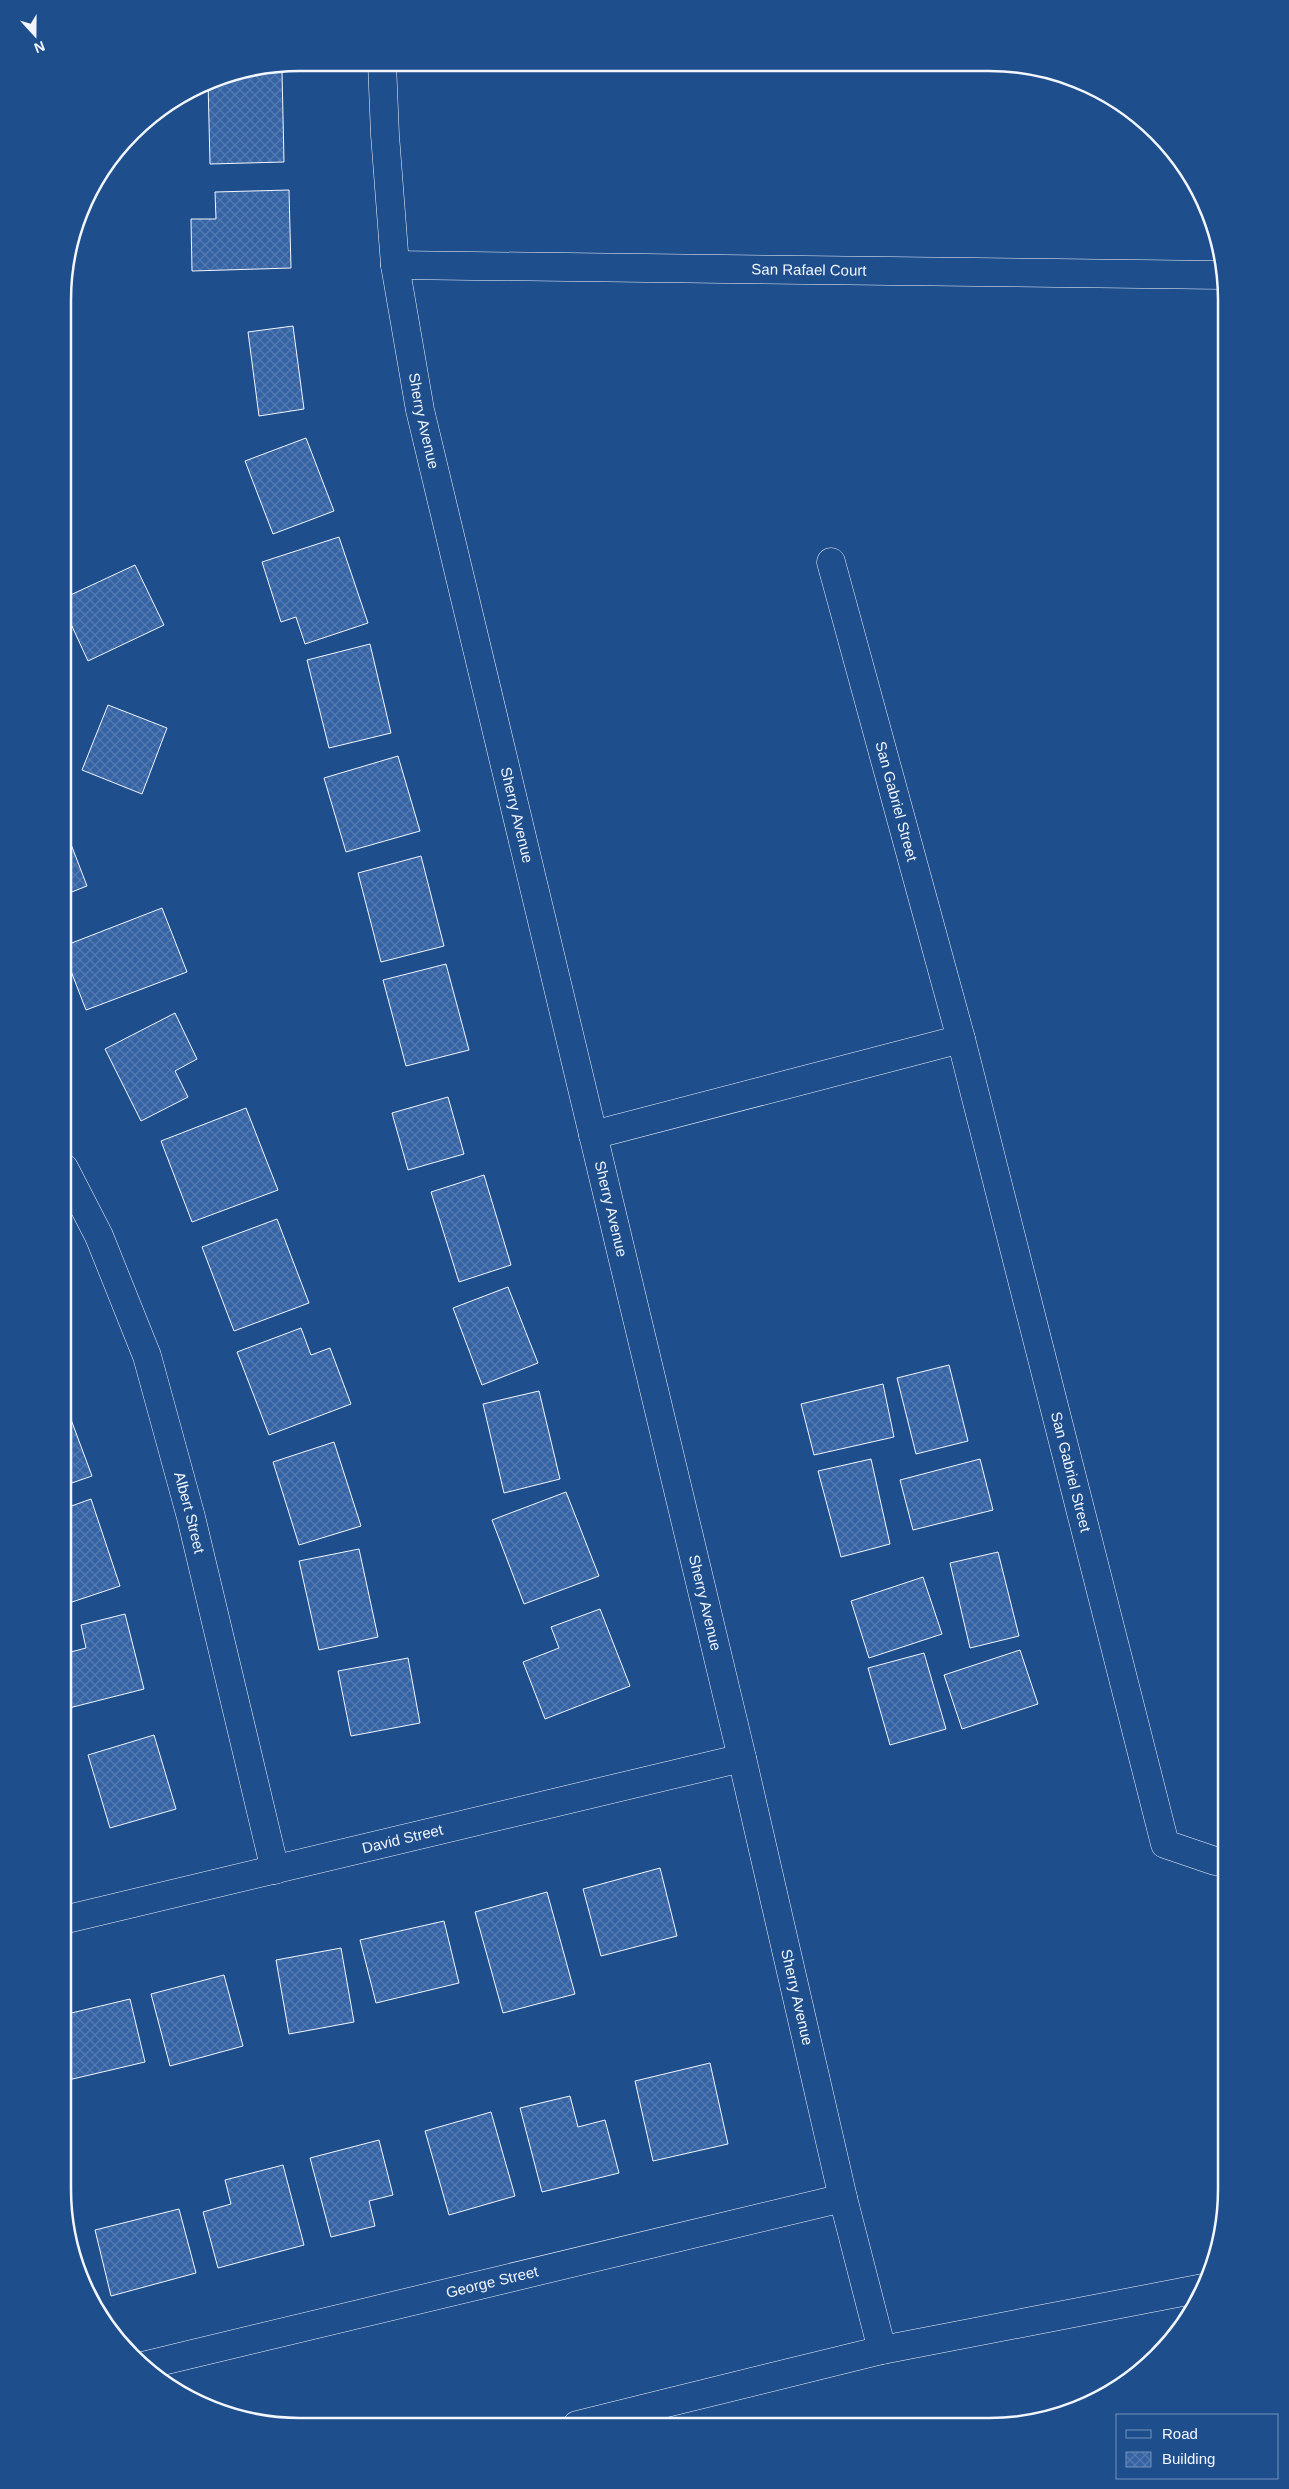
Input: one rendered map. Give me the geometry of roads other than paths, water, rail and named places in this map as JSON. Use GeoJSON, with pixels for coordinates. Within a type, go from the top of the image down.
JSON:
{"type":"FeatureCollection","features":[{"type":"Feature","properties":{"kind":"street","name":"Sherry Avenue"},"geometry":{"type":"LineString","coordinates":[[382,71],[385,135],[395,265],[420,410],[742,1758],[843,2198],[882,2350]]}},
{"type":"Feature","properties":{"kind":"street","name":"San Rafael Court"},"geometry":{"type":"LineString","coordinates":[[395,265],[1216,275]]}},
{"type":"Feature","properties":{"kind":"street","name":"San Gabriel Street"},"geometry":{"type":"LineString","coordinates":[[831,562],[961,1039],[1166,1844],[1218,1861]]}},
{"type":"Feature","properties":{"kind":"street"},"geometry":{"type":"LineString","coordinates":[[593,1135],[961,1039]]}},
{"type":"Feature","properties":{"kind":"street","name":"Albert Street"},"geometry":{"type":"LineString","coordinates":[[71,1182],[98,1236],[146,1356],[191,1517],[276,1870]]}},
{"type":"Feature","properties":{"kind":"street","name":"David Street"},"geometry":{"type":"LineString","coordinates":[[71,1918],[742,1758]]}},
{"type":"Feature","properties":{"kind":"street","name":"George Street"},"geometry":{"type":"LineString","coordinates":[[152,2364],[843,2198]]}},
{"type":"Feature","properties":{"kind":"street"},"geometry":{"type":"LineString","coordinates":[[605,2418],[882,2350],[1194,2290]]}}]}
